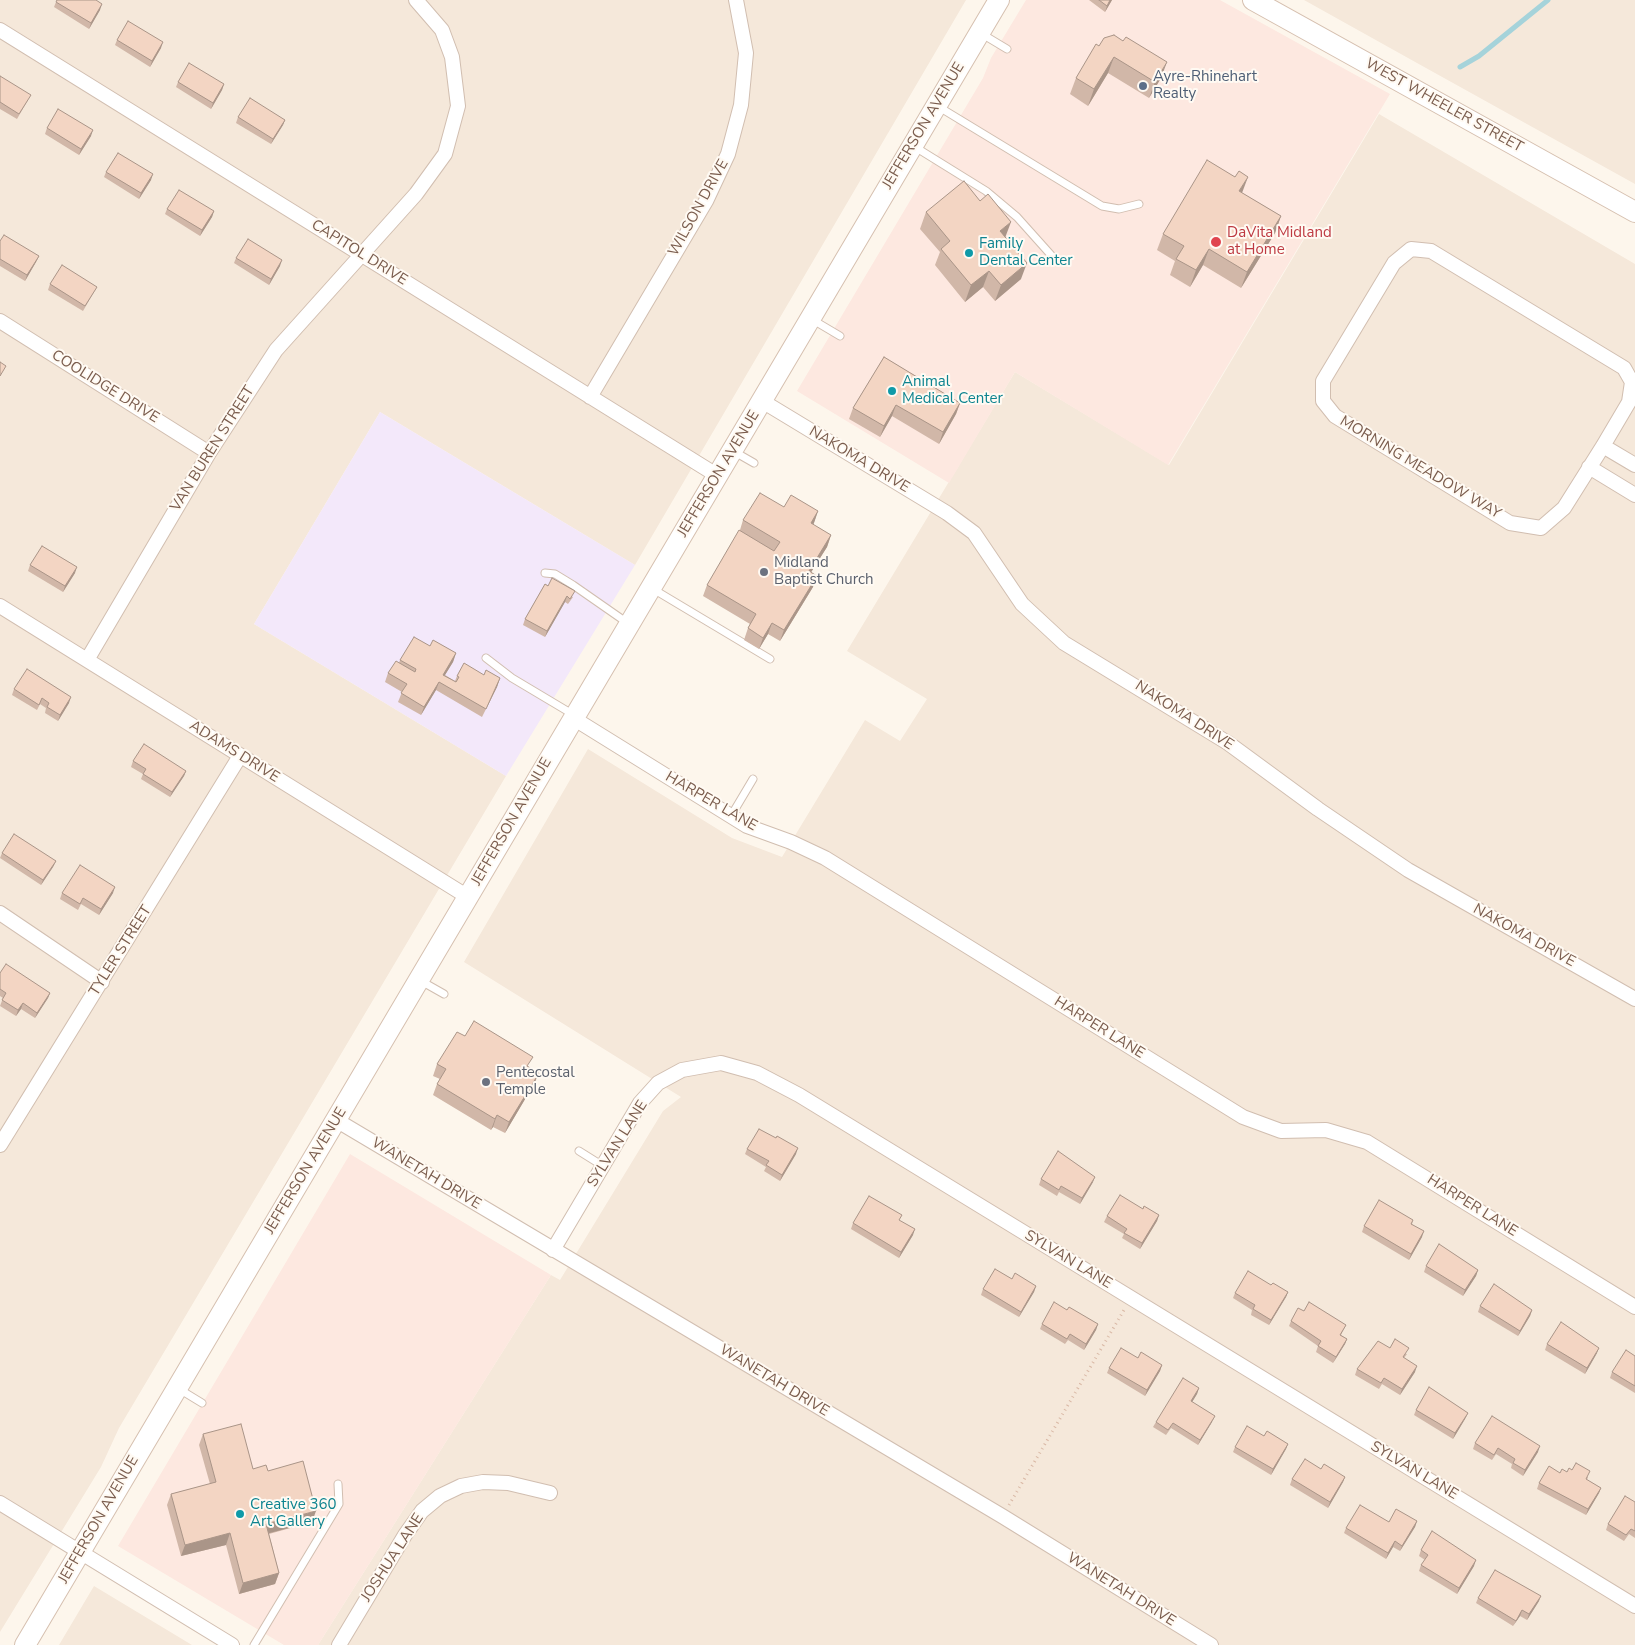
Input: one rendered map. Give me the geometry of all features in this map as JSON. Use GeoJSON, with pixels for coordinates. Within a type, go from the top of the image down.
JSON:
{"type":"FeatureCollection","features":[{"type":"Feature","properties":{"kind":"street","name":"VAN BUREN STREET"},"geometry":{"type":"LineString","coordinates":[[87,660],[209,453],[276,350],[416,194],[445,154],[458,106],[452,57],[442,30],[416,0]]}},
{"type":"Feature","properties":{"kind":"street","name":"WILSON DRIVE"},"geometry":{"type":"LineString","coordinates":[[590,397],[706,201],[728,154],[742,105],[746,53],[736,0]]}},
{"type":"Feature","properties":{"kind":"street","name":"JEFFERSON AVENUE"},"geometry":{"type":"LineString","coordinates":[[25,1645],[999,0]]}},
{"type":"Feature","properties":{"kind":"street","name":"WEST WHEELER STREET"},"geometry":{"type":"LineString","coordinates":[[1253,0],[1635,212]]}},
{"type":"Feature","properties":{"kind":"street","name":"CAPITOL DRIVE"},"geometry":{"type":"LineString","coordinates":[[0,30],[718,476]]}},
{"type":"Feature","properties":{"kind":"street","name":"MORNING MEADOW WAY"},"geometry":{"type":"LineString","coordinates":[[1411,249],[1431,251],[1624,368],[1632,382],[1629,402],[1603,446],[1564,508],[1541,528],[1510,523],[1335,416],[1323,401],[1322,381],[1394,263],[1411,249]]}},
{"type":"Feature","properties":{"kind":"street","name":"COOLIDGE DRIVE"},"geometry":{"type":"LineString","coordinates":[[0,321],[209,453]]}},
{"type":"Feature","properties":{"kind":"street","name":"NAKOMA DRIVE"},"geometry":{"type":"LineString","coordinates":[[762,401],[947,514],[974,533],[1022,604],[1064,643],[1228,743],[1318,810],[1408,870],[1635,999]]}},
{"type":"Feature","properties":{"kind":"street"},"geometry":{"type":"LineString","coordinates":[[1603,446],[1635,465]]}},
{"type":"Feature","properties":{"kind":"street"},"geometry":{"type":"LineString","coordinates":[[1590,467],[1635,495]]}},
{"type":"Feature","properties":{"kind":"street","name":"ADAMS DRIVE"},"geometry":{"type":"LineString","coordinates":[[0,606],[468,897]]}},
{"type":"Feature","properties":{"kind":"street","name":"HARPER LANE"},"geometry":{"type":"LineString","coordinates":[[574,717],[747,826],[792,842],[825,858],[1243,1117],[1281,1131],[1326,1130],[1367,1142],[1635,1307]]}},
{"type":"Feature","properties":{"kind":"street","name":"TYLER STREET"},"geometry":{"type":"LineString","coordinates":[[0,1145],[240,756]]}},
{"type":"Feature","properties":{"kind":"street"},"geometry":{"type":"LineString","coordinates":[[0,913],[102,982]]}},
{"type":"Feature","properties":{"kind":"street","name":"SYLVAN LANE"},"geometry":{"type":"LineString","coordinates":[[553,1250],[640,1104],[658,1083],[682,1070],[721,1063],[757,1073],[799,1095],[1635,1606]]}},
{"type":"Feature","properties":{"kind":"street","name":"WANETAH DRIVE"},"geometry":{"type":"LineString","coordinates":[[336,1120],[1002,1516],[1211,1645]]}},
{"type":"Feature","properties":{"kind":"street","name":"JOSHUA LANE"},"geometry":{"type":"LineString","coordinates":[[339,1645],[405,1535],[422,1511],[440,1496],[461,1486],[482,1482],[508,1483],[550,1494]]}},
{"type":"Feature","properties":{"kind":"street"},"geometry":{"type":"LineString","coordinates":[[0,1503],[232,1645]]}},
{"type":"Feature","properties":{"kind":"lane"},"geometry":{"type":"LineString","coordinates":[[979,33],[1007,49]]}},
{"type":"Feature","properties":{"kind":"lane"},"geometry":{"type":"LineString","coordinates":[[936,105],[1102,206],[1119,209],[1139,204]]}},
{"type":"Feature","properties":{"kind":"lane"},"geometry":{"type":"LineString","coordinates":[[912,146],[986,191],[1017,217],[1051,255]]}},
{"type":"Feature","properties":{"kind":"lane"},"geometry":{"type":"LineString","coordinates":[[810,318],[840,336]]}},
{"type":"Feature","properties":{"kind":"lane"},"geometry":{"type":"LineString","coordinates":[[733,451],[754,464]]}},
{"type":"Feature","properties":{"kind":"lane"},"geometry":{"type":"LineString","coordinates":[[545,573],[555,574],[567,581],[629,625]]}},
{"type":"Feature","properties":{"kind":"lane"},"geometry":{"type":"LineString","coordinates":[[651,588],[766,659]]}},
{"type":"Feature","properties":{"kind":"lane"},"geometry":{"type":"LineString","coordinates":[[486,658],[512,678],[574,717]]}},
{"type":"Feature","properties":{"kind":"lane"},"geometry":{"type":"LineString","coordinates":[[731,816],[753,779]]}},
{"type":"Feature","properties":{"kind":"lane"},"geometry":{"type":"LineString","coordinates":[[419,979],[444,994]]}},
{"type":"Feature","properties":{"kind":"lane"},"geometry":{"type":"LineString","coordinates":[[579,1151],[603,1166]]}},
{"type":"Feature","properties":{"kind":"lane"},"geometry":{"type":"LineString","coordinates":[[176,1388],[202,1403]]}},
{"type":"Feature","properties":{"kind":"lane"},"geometry":{"type":"LineString","coordinates":[[254,1645],[339,1504],[338,1484]]}},
{"type":"Feature","properties":{"kind":"path"},"geometry":{"type":"LineString","coordinates":[[1002,1516],[1131,1298]]}},
{"type":"Feature","properties":{"kind":"shaded area"},"geometry":{"type":"Polygon","coordinates":[[[0,0],[966,0],[635,565],[380,412],[254,624],[506,776],[119,1428],[101,1467],[0,1632],[0,0]]]}},
{"type":"Feature","properties":{"kind":"shaded area"},"geometry":{"type":"Polygon","coordinates":[[[1026,0],[1220,0],[1390,94],[1168,465],[1015,372],[949,483],[797,391],[983,78],[991,58],[1026,0]]]}},
{"type":"Feature","properties":{"kind":"shaded area"},"geometry":{"type":"Polygon","coordinates":[[[1304,0],[1635,0],[1635,184],[1417,63],[1304,0]]]}},
{"type":"Feature","properties":{"kind":"shaded area"},"geometry":{"type":"Polygon","coordinates":[[[1379,114],[1635,264],[1635,1645],[318,1645],[551,1275],[560,1280],[663,1111],[681,1097],[464,962],[588,749],[732,838],[782,857],[865,720],[900,741],[927,699],[847,651],[1015,372],[1169,465],[1379,114]]]}},
{"type":"Feature","properties":{"kind":"shaded area"},"geometry":{"type":"Polygon","coordinates":[[[380,412],[635,565],[506,776],[254,624],[380,412]]]}},
{"type":"Feature","properties":{"kind":"shaded area"},"geometry":{"type":"Polygon","coordinates":[[[350,1154],[551,1275],[318,1645],[284,1645],[118,1546],[350,1154]]]}},
{"type":"Feature","properties":{"kind":"shaded area"},"geometry":{"type":"Polygon","coordinates":[[[94,1586],[192,1645],[59,1645],[94,1586]]]}},
{"type":"Feature","properties":{"kind":"building"},"geometry":{"type":"Polygon","coordinates":[[[57,0],[96,0],[102,4],[91,23],[56,2],[57,0]]]}},
{"type":"Feature","properties":{"kind":"building"},"geometry":{"type":"Polygon","coordinates":[[[1099,0],[1110,0],[1107,6],[1099,0]]]}},
{"type":"Feature","properties":{"kind":"building"},"geometry":{"type":"Polygon","coordinates":[[[128,21],[163,42],[152,61],[117,40],[128,21]]]}},
{"type":"Feature","properties":{"kind":"building"},"geometry":{"type":"Polygon","coordinates":[[[1114,35],[1123,41],[1126,37],[1167,62],[1155,82],[1114,57],[1094,89],[1076,78],[1096,44],[1099,46],[1104,38],[1114,35]]]}},
{"type":"Feature","properties":{"kind":"building"},"geometry":{"type":"Polygon","coordinates":[[[189,63],[224,84],[213,103],[178,82],[189,63]]]}},
{"type":"Feature","properties":{"kind":"building"},"geometry":{"type":"Polygon","coordinates":[[[0,76],[31,95],[19,114],[0,102],[0,76]]]}},
{"type":"Feature","properties":{"kind":"building"},"geometry":{"type":"Polygon","coordinates":[[[250,98],[285,120],[273,139],[238,117],[250,98]]]}},
{"type":"Feature","properties":{"kind":"building"},"geometry":{"type":"Polygon","coordinates":[[[58,109],[93,130],[81,149],[47,128],[58,109]]]}},
{"type":"Feature","properties":{"kind":"building"},"geometry":{"type":"Polygon","coordinates":[[[118,153],[153,174],[141,193],[106,172],[118,153]]]}},
{"type":"Feature","properties":{"kind":"building","name":"DaVita Midland at Home"},"geometry":{"type":"Polygon","coordinates":[[[1207,160],[1235,177],[1239,171],[1248,177],[1239,191],[1281,216],[1247,272],[1209,249],[1196,270],[1176,259],[1184,246],[1163,234],[1207,160]]]}},
{"type":"Feature","properties":{"kind":"building","name":"Family Dental Center"},"geometry":{"type":"Polygon","coordinates":[[[964,181],[980,201],[988,194],[1011,222],[1000,231],[1027,263],[1001,285],[989,271],[971,285],[941,249],[950,241],[926,212],[964,181]]]}},
{"type":"Feature","properties":{"kind":"building"},"geometry":{"type":"Polygon","coordinates":[[[179,190],[214,211],[202,230],[167,209],[179,190]]]}},
{"type":"Feature","properties":{"kind":"building"},"geometry":{"type":"Polygon","coordinates":[[[4,235],[39,256],[27,275],[0,259],[0,241],[4,235]]]}},
{"type":"Feature","properties":{"kind":"building"},"geometry":{"type":"Polygon","coordinates":[[[248,239],[282,260],[271,279],[236,258],[248,239]]]}},
{"type":"Feature","properties":{"kind":"building"},"geometry":{"type":"Polygon","coordinates":[[[62,265],[97,287],[85,306],[50,284],[62,265]]]}},
{"type":"Feature","properties":{"kind":"building","name":"Animal Medical Center"},"geometry":{"type":"Polygon","coordinates":[[[884,357],[960,403],[943,432],[896,405],[884,426],[853,408],[884,357]]]}},
{"type":"Feature","properties":{"kind":"building"},"geometry":{"type":"Polygon","coordinates":[[[0,362],[6,366],[0,376],[0,362]]]}},
{"type":"Feature","properties":{"kind":"building","name":"Midland Baptist Church"},"geometry":{"type":"Polygon","coordinates":[[[760,493],[784,507],[791,495],[818,511],[811,523],[831,535],[809,571],[817,576],[784,630],[772,623],[763,638],[748,628],[756,614],[707,585],[739,530],[774,551],[780,542],[743,520],[760,493]]]}},
{"type":"Feature","properties":{"kind":"building"},"geometry":{"type":"Polygon","coordinates":[[[42,546],[77,567],[65,586],[30,565],[42,546]]]}},
{"type":"Feature","properties":{"kind":"building"},"geometry":{"type":"Polygon","coordinates":[[[552,578],[575,591],[570,599],[567,596],[547,631],[525,619],[545,584],[548,586],[552,578]]]}},
{"type":"Feature","properties":{"kind":"building"},"geometry":{"type":"Polygon","coordinates":[[[414,637],[430,646],[433,640],[456,653],[443,675],[456,682],[464,663],[484,675],[486,670],[500,678],[486,709],[439,682],[424,707],[401,693],[407,684],[388,673],[396,661],[415,672],[416,669],[400,660],[414,637]]]}},
{"type":"Feature","properties":{"kind":"building"},"geometry":{"type":"Polygon","coordinates":[[[27,669],[71,697],[60,715],[47,707],[49,703],[42,698],[39,705],[14,689],[27,669]]]}},
{"type":"Feature","properties":{"kind":"building"},"geometry":{"type":"Polygon","coordinates":[[[144,744],[186,771],[172,792],[143,774],[146,769],[133,761],[144,744]]]}},
{"type":"Feature","properties":{"kind":"building"},"geometry":{"type":"Polygon","coordinates":[[[14,834],[56,861],[43,880],[2,853],[14,834]]]}},
{"type":"Feature","properties":{"kind":"building"},"geometry":{"type":"Polygon","coordinates":[[[80,865],[115,887],[101,909],[83,898],[80,904],[62,893],[80,865]]]}},
{"type":"Feature","properties":{"kind":"building"},"geometry":{"type":"Polygon","coordinates":[[[6,964],[50,993],[37,1013],[23,1003],[18,1010],[2,1000],[6,993],[0,989],[0,973],[6,964]]]}},
{"type":"Feature","properties":{"kind":"building","name":"Pentecostal Temple"},"geometry":{"type":"Polygon","coordinates":[[[474,1021],[533,1057],[527,1066],[539,1073],[509,1122],[497,1115],[495,1119],[437,1084],[446,1069],[437,1064],[457,1032],[465,1036],[474,1021]]]}},
{"type":"Feature","properties":{"kind":"building"},"geometry":{"type":"Polygon","coordinates":[[[759,1129],[776,1138],[777,1136],[798,1148],[782,1175],[766,1165],[769,1161],[747,1149],[759,1129]]]}},
{"type":"Feature","properties":{"kind":"building"},"geometry":{"type":"Polygon","coordinates":[[[1058,1151],[1095,1177],[1082,1198],[1061,1186],[1059,1190],[1041,1179],[1058,1151]]]}},
{"type":"Feature","properties":{"kind":"building"},"geometry":{"type":"Polygon","coordinates":[[[1120,1195],[1143,1209],[1144,1206],[1159,1215],[1142,1243],[1124,1233],[1127,1229],[1107,1216],[1120,1195]]]}},
{"type":"Feature","properties":{"kind":"building"},"geometry":{"type":"Polygon","coordinates":[[[869,1196],[902,1215],[899,1220],[915,1229],[901,1252],[853,1223],[869,1196]]]}},
{"type":"Feature","properties":{"kind":"building"},"geometry":{"type":"Polygon","coordinates":[[[1379,1200],[1413,1220],[1411,1224],[1424,1231],[1411,1254],[1364,1226],[1379,1200]]]}},
{"type":"Feature","properties":{"kind":"building"},"geometry":{"type":"Polygon","coordinates":[[[1439,1244],[1478,1270],[1465,1290],[1426,1266],[1439,1244]]]}},
{"type":"Feature","properties":{"kind":"building"},"geometry":{"type":"Polygon","coordinates":[[[995,1269],[1012,1279],[1015,1273],[1036,1286],[1021,1312],[983,1289],[995,1269]]]}},
{"type":"Feature","properties":{"kind":"building"},"geometry":{"type":"Polygon","coordinates":[[[1248,1271],[1271,1285],[1273,1283],[1288,1292],[1271,1320],[1253,1309],[1255,1305],[1235,1293],[1248,1271]]]}},
{"type":"Feature","properties":{"kind":"building"},"geometry":{"type":"Polygon","coordinates":[[[1494,1284],[1532,1310],[1520,1331],[1480,1306],[1494,1284]]]}},
{"type":"Feature","properties":{"kind":"building"},"geometry":{"type":"Polygon","coordinates":[[[1054,1302],[1067,1310],[1069,1307],[1098,1324],[1086,1344],[1070,1334],[1067,1339],[1042,1324],[1054,1302]]]}},
{"type":"Feature","properties":{"kind":"building"},"geometry":{"type":"Polygon","coordinates":[[[1309,1302],[1346,1325],[1340,1335],[1347,1339],[1336,1357],[1318,1346],[1321,1341],[1291,1321],[1298,1308],[1304,1311],[1309,1302]]]}},
{"type":"Feature","properties":{"kind":"building"},"geometry":{"type":"Polygon","coordinates":[[[1561,1322],[1599,1348],[1587,1368],[1547,1344],[1561,1322]]]}},
{"type":"Feature","properties":{"kind":"building"},"geometry":{"type":"Polygon","coordinates":[[[1395,1339],[1409,1348],[1403,1357],[1417,1366],[1402,1389],[1384,1378],[1381,1383],[1357,1369],[1378,1341],[1390,1348],[1395,1339]]]}},
{"type":"Feature","properties":{"kind":"building"},"geometry":{"type":"Polygon","coordinates":[[[1121,1348],[1138,1358],[1141,1352],[1162,1365],[1147,1390],[1109,1368],[1121,1348]]]}},
{"type":"Feature","properties":{"kind":"building"},"geometry":{"type":"Polygon","coordinates":[[[1626,1350],[1635,1356],[1635,1386],[1612,1372],[1626,1350]]]}},
{"type":"Feature","properties":{"kind":"building"},"geometry":{"type":"Polygon","coordinates":[[[1183,1378],[1199,1388],[1191,1401],[1215,1416],[1200,1440],[1173,1423],[1168,1430],[1156,1422],[1183,1378]]]}},
{"type":"Feature","properties":{"kind":"building"},"geometry":{"type":"Polygon","coordinates":[[[1429,1387],[1468,1413],[1455,1433],[1416,1410],[1429,1387]]]}},
{"type":"Feature","properties":{"kind":"building"},"geometry":{"type":"Polygon","coordinates":[[[1492,1416],[1540,1446],[1525,1470],[1513,1463],[1515,1459],[1498,1448],[1494,1455],[1475,1443],[1492,1416]]]}},
{"type":"Feature","properties":{"kind":"building","name":"Creative 360 Art Gallery"},"geometry":{"type":"Polygon","coordinates":[[[241,1424],[253,1469],[266,1465],[268,1471],[303,1461],[316,1511],[266,1524],[279,1573],[243,1583],[230,1533],[185,1545],[171,1494],[216,1482],[203,1434],[241,1424]]]}},
{"type":"Feature","properties":{"kind":"building"},"geometry":{"type":"Polygon","coordinates":[[[1247,1426],[1264,1436],[1267,1431],[1288,1444],[1273,1469],[1235,1447],[1247,1426]]]}},
{"type":"Feature","properties":{"kind":"building"},"geometry":{"type":"Polygon","coordinates":[[[1305,1459],[1321,1469],[1324,1464],[1345,1477],[1330,1502],[1292,1479],[1305,1459]]]}},
{"type":"Feature","properties":{"kind":"building"},"geometry":{"type":"Polygon","coordinates":[[[1576,1463],[1590,1471],[1586,1479],[1601,1488],[1588,1509],[1539,1483],[1549,1466],[1560,1473],[1562,1469],[1567,1472],[1569,1468],[1572,1470],[1576,1463]]]}},
{"type":"Feature","properties":{"kind":"building"},"geometry":{"type":"Polygon","coordinates":[[[1625,1496],[1635,1502],[1635,1531],[1631,1529],[1626,1535],[1608,1524],[1625,1496]]]}},
{"type":"Feature","properties":{"kind":"building"},"geometry":{"type":"Polygon","coordinates":[[[1360,1505],[1389,1522],[1396,1509],[1417,1521],[1402,1546],[1395,1541],[1388,1553],[1346,1528],[1360,1505]]]}},
{"type":"Feature","properties":{"kind":"building"},"geometry":{"type":"Polygon","coordinates":[[[1432,1531],[1476,1560],[1459,1588],[1421,1565],[1428,1555],[1421,1550],[1432,1531]]]}},
{"type":"Feature","properties":{"kind":"building"},"geometry":{"type":"Polygon","coordinates":[[[1495,1570],[1541,1596],[1529,1614],[1522,1610],[1516,1621],[1478,1598],[1495,1570]]]}},
{"type":"Feature","properties":{"kind":"waterway"},"geometry":{"type":"LineString","coordinates":[[1460,67],[1479,56],[1548,0]]}},
{"type":"Feature","properties":{"kind":"place","name":"Ayre-Rhinehart Realty"},"geometry":{"type":"Point","coordinates":[1143,86]}},
{"type":"Feature","properties":{"kind":"place","name":"DaVita Midland at Home"},"geometry":{"type":"Point","coordinates":[1216,242]}},
{"type":"Feature","properties":{"kind":"place","name":"Family Dental Center"},"geometry":{"type":"Point","coordinates":[969,253]}},
{"type":"Feature","properties":{"kind":"place","name":"Animal Medical Center"},"geometry":{"type":"Point","coordinates":[892,391]}},
{"type":"Feature","properties":{"kind":"place","name":"Midland Baptist Church"},"geometry":{"type":"Point","coordinates":[764,572]}},
{"type":"Feature","properties":{"kind":"place","name":"Pentecostal Temple"},"geometry":{"type":"Point","coordinates":[486,1082]}},
{"type":"Feature","properties":{"kind":"place","name":"Creative 360 Art Gallery"},"geometry":{"type":"Point","coordinates":[240,1514]}}]}
